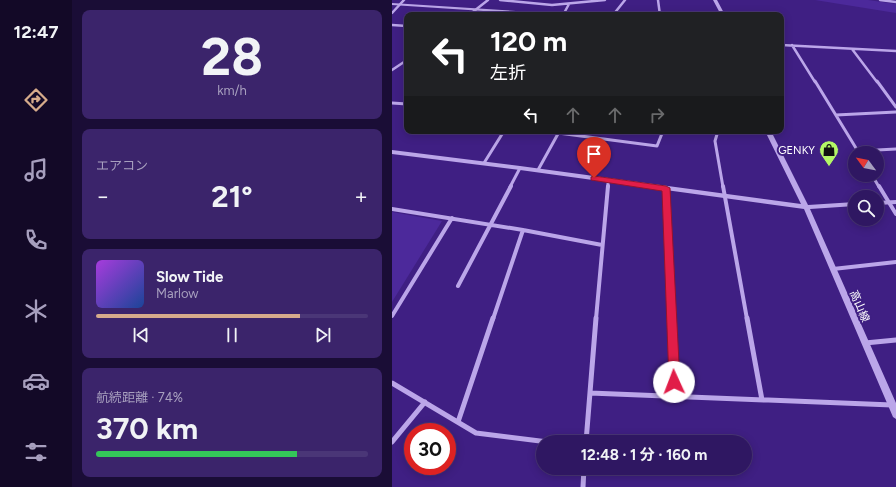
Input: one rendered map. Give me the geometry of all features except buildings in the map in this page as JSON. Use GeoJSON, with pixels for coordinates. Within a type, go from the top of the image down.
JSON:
{"type":"FeatureCollection","features":[{"type":"Feature","properties":{"kind":"street"},"geometry":{"type":"LineString","coordinates":[[392,13],[404,0]]}},
{"type":"Feature","properties":{"kind":"street"},"geometry":{"type":"LineString","coordinates":[[473,12],[488,0]]}},
{"type":"Feature","properties":{"kind":"street"},"geometry":{"type":"LineString","coordinates":[[500,0],[552,5],[605,0]]}},
{"type":"Feature","properties":{"kind":"street"},"geometry":{"type":"LineString","coordinates":[[615,12],[624,0]]}},
{"type":"Feature","properties":{"kind":"street"},"geometry":{"type":"LineString","coordinates":[[658,0],[660,12]]}},
{"type":"Feature","properties":{"kind":"street"},"geometry":{"type":"LineString","coordinates":[[714,0],[721,12]]}},
{"type":"Feature","properties":{"kind":"street"},"geometry":{"type":"LineString","coordinates":[[880,0],[896,2]]}},
{"type":"Feature","properties":{"kind":"street"},"geometry":{"type":"LineString","coordinates":[[392,4],[520,12]]}},
{"type":"Feature","properties":{"kind":"street"},"geometry":{"type":"LineString","coordinates":[[565,12],[569,4]]}},
{"type":"Feature","properties":{"kind":"street"},"geometry":{"type":"LineString","coordinates":[[392,25],[404,26]]}},
{"type":"Feature","properties":{"kind":"street"},"geometry":{"type":"LineString","coordinates":[[784,45],[896,51]]}},
{"type":"Feature","properties":{"kind":"street"},"geometry":{"type":"LineString","coordinates":[[792,45],[854,146]]}},
{"type":"Feature","properties":{"kind":"street"},"geometry":{"type":"LineString","coordinates":[[852,48],[896,107]]}},
{"type":"Feature","properties":{"kind":"street"},"geometry":{"type":"LineString","coordinates":[[392,70],[404,62]]}},
{"type":"Feature","properties":{"kind":"street"},"geometry":{"type":"LineString","coordinates":[[392,103],[404,104]]}},
{"type":"Feature","properties":{"kind":"street"},"geometry":{"type":"LineString","coordinates":[[836,116],[896,112]]}},
{"type":"Feature","properties":{"kind":"street"},"geometry":{"type":"LineString","coordinates":[[484,163],[502,134]]}},
{"type":"Feature","properties":{"kind":"street"},"geometry":{"type":"LineString","coordinates":[[538,170],[557,134]]}},
{"type":"Feature","properties":{"kind":"street"},"geometry":{"type":"LineString","coordinates":[[572,134],[657,146],[662,134]]}},
{"type":"Feature","properties":{"kind":"street"},"geometry":{"type":"LineString","coordinates":[[717,134],[715,141],[762,400]]}},
{"type":"Feature","properties":{"kind":"street","name":"高山線"},"geometry":{"type":"LineString","coordinates":[[769,134],[806,208],[896,414]]}},
{"type":"Feature","properties":{"kind":"street"},"geometry":{"type":"LineString","coordinates":[[884,150],[896,149]]}},
{"type":"Feature","properties":{"kind":"street"},"geometry":{"type":"LineString","coordinates":[[392,152],[538,170],[806,208],[848,205]]}},
{"type":"Feature","properties":{"kind":"street"},"geometry":{"type":"LineString","coordinates":[[458,286],[520,168]]}},
{"type":"Feature","properties":{"kind":"street"},"geometry":{"type":"LineString","coordinates":[[587,435],[608,180]]}},
{"type":"Feature","properties":{"kind":"street"},"geometry":{"type":"LineString","coordinates":[[877,182],[892,202],[896,214]]}},
{"type":"Feature","properties":{"kind":"street"},"geometry":{"type":"LineString","coordinates":[[666,188],[675,396]]}},
{"type":"Feature","properties":{"kind":"street"},"geometry":{"type":"LineString","coordinates":[[392,209],[490,224],[602,245]]}},
{"type":"Feature","properties":{"kind":"street"},"geometry":{"type":"LineString","coordinates":[[392,316],[452,218]]}},
{"type":"Feature","properties":{"kind":"street"},"geometry":{"type":"LineString","coordinates":[[458,422],[523,230]]}},
{"type":"Feature","properties":{"kind":"street"},"geometry":{"type":"LineString","coordinates":[[832,269],[896,262]]}},
{"type":"Feature","properties":{"kind":"street"},"geometry":{"type":"LineString","coordinates":[[864,343],[896,340]]}},
{"type":"Feature","properties":{"kind":"street"},"geometry":{"type":"LineString","coordinates":[[392,383],[476,433],[536,440]]}},
{"type":"Feature","properties":{"kind":"street"},"geometry":{"type":"LineString","coordinates":[[590,393],[892,405]]}},
{"type":"Feature","properties":{"kind":"street"},"geometry":{"type":"LineString","coordinates":[[392,442],[424,402]]}},
{"type":"Feature","properties":{"kind":"street"},"geometry":{"type":"LineString","coordinates":[[583,487],[584,475]]}},
{"type":"Feature","properties":{"kind":"shaded area"},"geometry":{"type":"Polygon","coordinates":[[[815,0],[868,0],[896,4],[896,13],[815,0]]]}},
{"type":"Feature","properties":{"kind":"shaded area"},"geometry":{"type":"Polygon","coordinates":[[[392,212],[442,221],[392,302],[392,212]]]}},
{"type":"Feature","properties":{"kind":"place","name":"GENKY"},"geometry":{"type":"Point","coordinates":[829,167]}},
{"type":"Feature","properties":{"kind":"route"},"geometry":{"type":"LineString","coordinates":[[594,178],[666,188],[674,382]]}}]}
